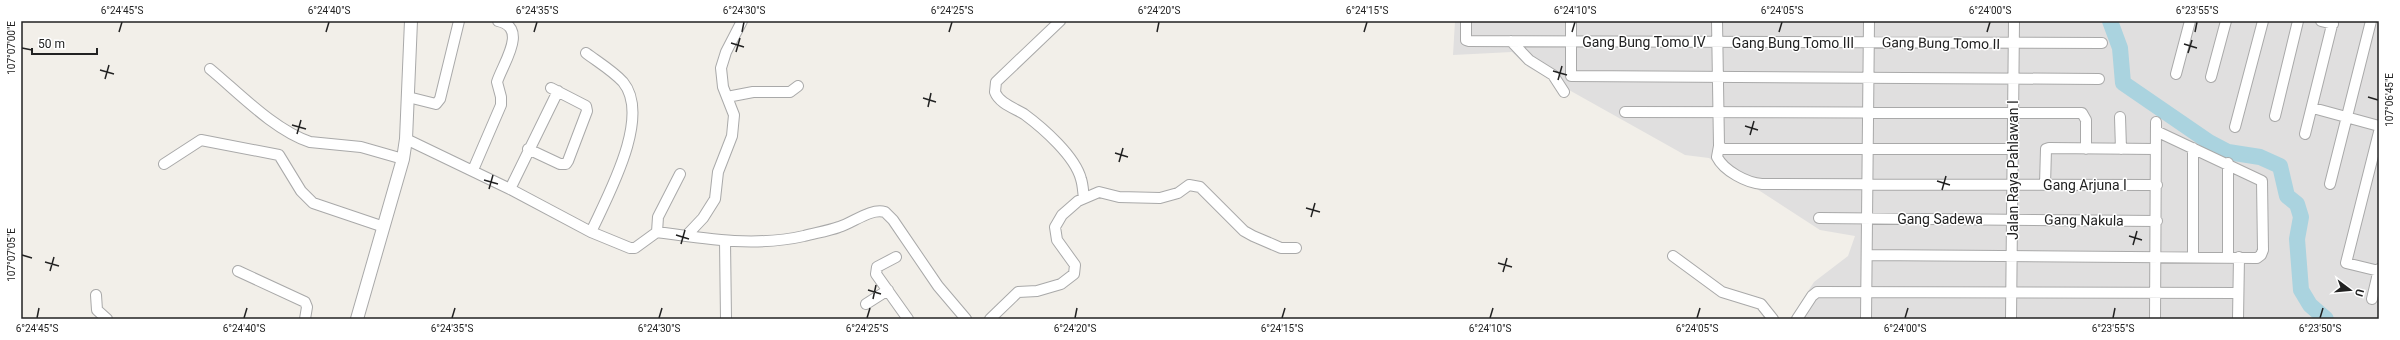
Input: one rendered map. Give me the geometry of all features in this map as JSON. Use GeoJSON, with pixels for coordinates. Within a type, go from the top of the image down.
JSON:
{"type":"FeatureCollection","features":[{"type":"Feature","properties":{"kind":"street"},"geometry":{"type":"LineString","coordinates":[[357,319],[384,227],[395,156],[406,139],[411,21]]}},
{"type":"Feature","properties":{"kind":"street"},"geometry":{"type":"LineString","coordinates":[[408,97],[432,104],[436,104],[440,99],[459,21]]}},
{"type":"Feature","properties":{"kind":"street"},"geometry":{"type":"LineString","coordinates":[[473,170],[501,105],[502,97],[497,82],[512,45],[514,34],[508,24],[498,21]]}},
{"type":"Feature","properties":{"kind":"street"},"geometry":{"type":"LineString","coordinates":[[686,236],[703,218],[715,198],[718,172],[728,150],[734,126],[732,105],[727,97],[721,78],[721,68],[726,52],[742,21]]}},
{"type":"Feature","properties":{"kind":"street"},"geometry":{"type":"LineString","coordinates":[[1060,21],[996,82],[995,92],[1000,99],[1024,115],[1048,134],[1073,162],[1081,178],[1084,198]]}},
{"type":"Feature","properties":{"kind":"street","name":"Gang Bung Tomo IV"},"geometry":{"type":"LineString","coordinates":[[1466,21],[1466,40],[1717,43]]}},
{"type":"Feature","properties":{"kind":"street"},"geometry":{"type":"LineString","coordinates":[[1571,21],[1571,76],[2099,79]]}},
{"type":"Feature","properties":{"kind":"street"},"geometry":{"type":"LineString","coordinates":[[1717,21],[1717,112],[1719,146],[1724,149],[2013,149]]}},
{"type":"Feature","properties":{"kind":"street"},"geometry":{"type":"LineString","coordinates":[[1866,319],[1869,21]]}},
{"type":"Feature","properties":{"kind":"street","name":"Jalan Raya Pahlawan I"},"geometry":{"type":"LineString","coordinates":[[2011,319],[2014,21]]}},
{"type":"Feature","properties":{"kind":"street"},"geometry":{"type":"LineString","coordinates":[[2176,74],[2190,21]]}},
{"type":"Feature","properties":{"kind":"street"},"geometry":{"type":"LineString","coordinates":[[2211,77],[2226,21]]}},
{"type":"Feature","properties":{"kind":"street"},"geometry":{"type":"LineString","coordinates":[[2235,127],[2263,21]]}},
{"type":"Feature","properties":{"kind":"street"},"geometry":{"type":"LineString","coordinates":[[2275,116],[2298,21]]}},
{"type":"Feature","properties":{"kind":"street"},"geometry":{"type":"LineString","coordinates":[[2305,134],[2313,108],[2333,22],[2321,21]]}},
{"type":"Feature","properties":{"kind":"street"},"geometry":{"type":"LineString","coordinates":[[2330,184],[2370,21]]}},
{"type":"Feature","properties":{"kind":"street"},"geometry":{"type":"LineString","coordinates":[[1511,41],[1529,60],[1553,75],[1564,92]]}},
{"type":"Feature","properties":{"kind":"street","name":"Gang Bung Tomo III"},"geometry":{"type":"LineString","coordinates":[[1717,43],[1869,42]]}},
{"type":"Feature","properties":{"kind":"street","name":"Gang Bung Tomo II"},"geometry":{"type":"LineString","coordinates":[[1869,42],[2013,44],[2102,43]]}},
{"type":"Feature","properties":{"kind":"street"},"geometry":{"type":"LineString","coordinates":[[586,54],[623,82],[630,94],[633,107],[629,144],[591,232]]}},
{"type":"Feature","properties":{"kind":"street"},"geometry":{"type":"LineString","coordinates":[[210,69],[275,123],[302,140],[360,147],[395,156]]}},
{"type":"Feature","properties":{"kind":"street"},"geometry":{"type":"LineString","coordinates":[[727,97],[753,92],[790,92],[798,86]]}},
{"type":"Feature","properties":{"kind":"street"},"geometry":{"type":"LineString","coordinates":[[510,189],[554,89],[582,103],[587,111],[566,164],[560,164],[528,149]]}},
{"type":"Feature","properties":{"kind":"street"},"geometry":{"type":"LineString","coordinates":[[2313,108],[2379,126]]}},
{"type":"Feature","properties":{"kind":"street"},"geometry":{"type":"LineString","coordinates":[[1625,112],[2082,113],[2085,116],[2086,149]]}},
{"type":"Feature","properties":{"kind":"street"},"geometry":{"type":"LineString","coordinates":[[2120,117],[2121,149]]}},
{"type":"Feature","properties":{"kind":"street"},"geometry":{"type":"LineString","coordinates":[[1867,255],[2156,257],[2228,256],[2257,258],[2261,255],[2263,250],[2263,184],[2258,178],[2193,148],[2156,126],[2157,221],[2156,257],[2156,293],[2155,319]]}},
{"type":"Feature","properties":{"kind":"street"},"geometry":{"type":"LineString","coordinates":[[2372,299],[2379,271],[2350,265],[2346,263],[2346,259],[2379,132]]}},
{"type":"Feature","properties":{"kind":"street"},"geometry":{"type":"LineString","coordinates":[[406,139],[473,170],[591,232],[630,248],[635,248],[657,232],[724,241],[751,242],[801,236],[840,227],[872,212],[885,212],[893,220],[938,286],[966,319]]}},
{"type":"Feature","properties":{"kind":"street"},"geometry":{"type":"LineString","coordinates":[[164,164],[201,140],[279,155],[301,191],[313,203],[384,227]]}},
{"type":"Feature","properties":{"kind":"street","name":"Gang Arjuna I"},"geometry":{"type":"LineString","coordinates":[[1719,146],[1716,151],[1719,162],[1730,171],[1757,184],[2157,185]]}},
{"type":"Feature","properties":{"kind":"street"},"geometry":{"type":"LineString","coordinates":[[2193,148],[2193,257]]}},
{"type":"Feature","properties":{"kind":"street"},"geometry":{"type":"LineString","coordinates":[[2044,184],[2046,149],[2156,149]]}},
{"type":"Feature","properties":{"kind":"street"},"geometry":{"type":"LineString","coordinates":[[2228,163],[2228,256]]}},
{"type":"Feature","properties":{"kind":"street"},"geometry":{"type":"LineString","coordinates":[[657,232],[659,214],[680,174]]}},
{"type":"Feature","properties":{"kind":"street"},"geometry":{"type":"LineString","coordinates":[[990,319],[1018,292],[1037,291],[1061,284],[1074,274],[1075,265],[1057,240],[1055,228],[1062,215],[1084,198],[1099,192],[1124,198],[1160,198],[1178,193],[1189,185],[1193,184],[1200,187],[1249,233],[1281,248],[1296,248]]}},
{"type":"Feature","properties":{"kind":"street","name":"Gang Sadewa"},"geometry":{"type":"LineString","coordinates":[[1819,218],[2012,219]]}},
{"type":"Feature","properties":{"kind":"street","name":"Gang Nakula"},"geometry":{"type":"LineString","coordinates":[[2012,219],[2157,221]]}},
{"type":"Feature","properties":{"kind":"street"},"geometry":{"type":"LineString","coordinates":[[724,241],[726,319]]}},
{"type":"Feature","properties":{"kind":"street"},"geometry":{"type":"LineString","coordinates":[[1673,256],[1722,292],[1761,304],[1773,319]]}},
{"type":"Feature","properties":{"kind":"street"},"geometry":{"type":"LineString","coordinates":[[896,257],[876,270],[907,319]]}},
{"type":"Feature","properties":{"kind":"street"},"geometry":{"type":"LineString","coordinates":[[2238,257],[2238,319]]}},
{"type":"Feature","properties":{"kind":"street"},"geometry":{"type":"LineString","coordinates":[[238,271],[305,302],[307,307],[305,319]]}},
{"type":"Feature","properties":{"kind":"street"},"geometry":{"type":"LineString","coordinates":[[866,304],[888,290]]}},
{"type":"Feature","properties":{"kind":"street"},"geometry":{"type":"LineString","coordinates":[[1798,319],[1814,292],[2238,293]]}},
{"type":"Feature","properties":{"kind":"street"},"geometry":{"type":"LineString","coordinates":[[96,296],[97,310],[107,319]]}},
{"type":"Feature","properties":{"kind":"shaded area"},"geometry":{"type":"Polygon","coordinates":[[[1455,21],[2379,21],[2379,319],[1790,319],[1814,282],[1848,256],[1855,236],[1820,230],[1709,158],[1685,155],[1528,67],[1512,52],[1453,55],[1455,21]]]}},
{"type":"Feature","properties":{"kind":"waterway"},"geometry":{"type":"LineString","coordinates":[[2110,21],[2120,48],[2123,83],[2209,142],[2228,152],[2260,157],[2280,166],[2287,196],[2297,204],[2301,217],[2297,239],[2301,290],[2310,305],[2326,319]]}}]}
